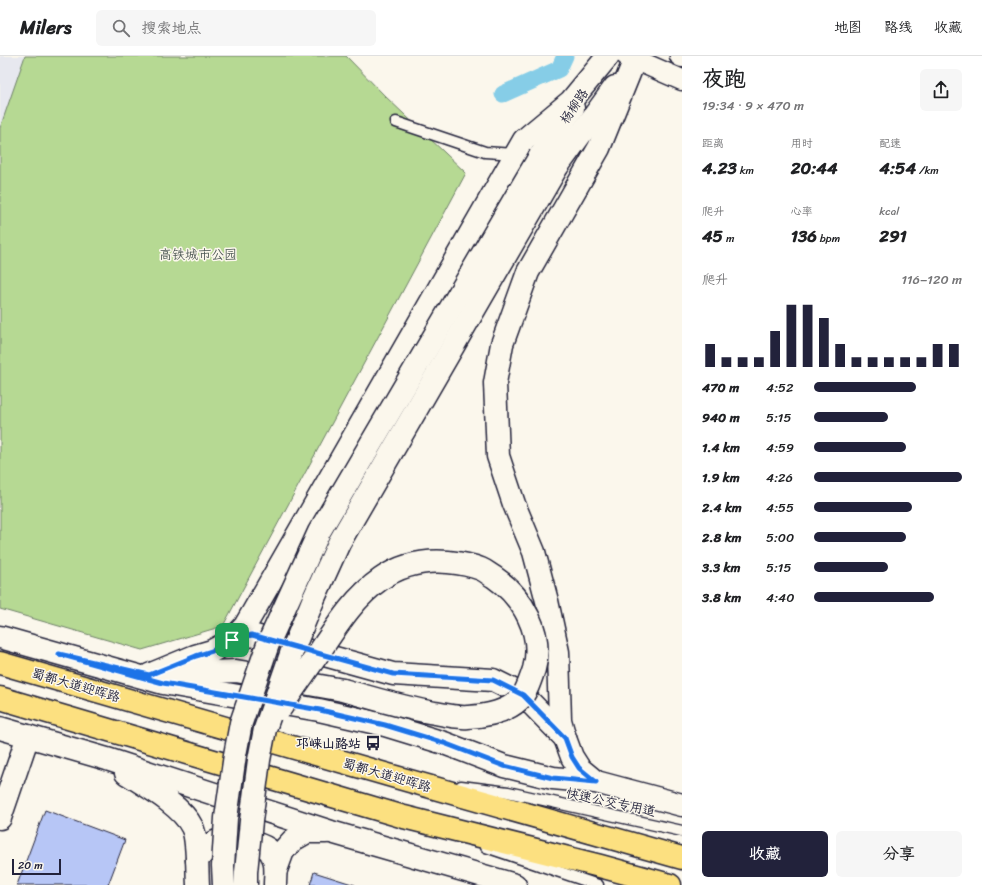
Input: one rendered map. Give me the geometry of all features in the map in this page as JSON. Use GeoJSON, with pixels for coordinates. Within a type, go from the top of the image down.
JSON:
{"type":"FeatureCollection","features":[{"type":"Feature","properties":{"kind":"highway","name":"蜀都大道迎晖路"},"geometry":{"type":"LineString","coordinates":[[0,663],[682,858]]}},
{"type":"Feature","properties":{"kind":"highway"},"geometry":{"type":"LineString","coordinates":[[0,698],[404,817],[670,885]]}},
{"type":"Feature","properties":{"kind":"main road"},"geometry":{"type":"LineString","coordinates":[[232,640],[245,626],[524,140],[571,101],[608,56]]}},
{"type":"Feature","properties":{"kind":"main road","name":"杨柳路"},"geometry":{"type":"LineString","coordinates":[[548,162],[608,56]]}},
{"type":"Feature","properties":{"kind":"main road"},"geometry":{"type":"LineString","coordinates":[[224,885],[223,866],[226,818],[235,755],[242,723],[268,644],[319,532],[548,162],[633,57]]}},
{"type":"Feature","properties":{"kind":"main road"},"geometry":{"type":"LineString","coordinates":[[596,782],[579,768],[572,757],[560,720],[558,652],[547,601],[534,552],[514,504],[498,456],[495,383],[502,344],[528,272],[599,148],[633,57]]}},
{"type":"Feature","properties":{"kind":"main road"},"geometry":{"type":"LineString","coordinates":[[246,885],[251,821],[259,760],[265,729],[291,654],[314,598],[339,543],[548,162]]}},
{"type":"Feature","properties":{"kind":"main road"},"geometry":{"type":"LineString","coordinates":[[59,654],[149,675],[236,671],[343,690],[421,711],[467,718],[484,716],[505,710],[520,699],[531,679],[536,662],[536,642],[532,623],[523,605],[513,592],[482,570],[462,564],[438,561],[419,563],[400,568],[382,578],[362,594],[342,618],[265,729]]}},
{"type":"Feature","properties":{"kind":"main road"},"geometry":{"type":"LineString","coordinates":[[149,675],[212,651],[232,640],[252,635],[393,674],[493,680],[523,695],[565,738]]}},
{"type":"Feature","properties":{"kind":"main road"},"geometry":{"type":"LineString","coordinates":[[0,637],[163,683],[320,710],[385,725],[444,743],[504,766],[553,778],[596,782],[682,805]]}},
{"type":"Feature","properties":{"kind":"main road"},"geometry":{"type":"LineString","coordinates":[[0,728],[107,760],[331,832],[514,885]]}},
{"type":"Feature","properties":{"kind":"main road"},"geometry":{"type":"LineString","coordinates":[[0,818],[28,736]]}},
{"type":"Feature","properties":{"kind":"main road"},"geometry":{"type":"LineString","coordinates":[[107,760],[174,806],[185,816],[193,828],[198,885]]}},
{"type":"Feature","properties":{"kind":"main road"},"geometry":{"type":"LineString","coordinates":[[275,878],[283,851],[293,840],[306,832],[331,832]]}},
{"type":"Feature","properties":{"kind":"main road"},"geometry":{"type":"LineString","coordinates":[[197,860],[208,847],[217,841],[230,838],[250,842],[269,849],[274,858],[275,878]]}},
{"type":"Feature","properties":{"kind":"street"},"geometry":{"type":"LineString","coordinates":[[633,57],[682,80]]}},
{"type":"Feature","properties":{"kind":"lane"},"geometry":{"type":"LineString","coordinates":[[396,122],[485,152],[516,154]]}},
{"type":"Feature","properties":{"kind":"lane","name":"快速公交专用道"},"geometry":{"type":"LineString","coordinates":[[392,776],[508,792],[682,831]]}},
{"type":"Feature","properties":{"kind":"lane"},"geometry":{"type":"LineString","coordinates":[[404,817],[514,858],[598,885]]}},
{"type":"Feature","properties":{"kind":"shaded area"},"geometry":{"type":"Polygon","coordinates":[[[0,56],[25,56],[0,128],[0,56]]]}},
{"type":"Feature","properties":{"kind":"green space","name":"高铁城市公园"},"geometry":{"type":"Polygon","coordinates":[[[25,56],[346,56],[385,96],[466,173],[223,626],[142,650],[0,609],[0,128],[25,56]]]}},
{"type":"Feature","properties":{"kind":"building"},"geometry":{"type":"Polygon","coordinates":[[[45,810],[125,840],[108,885],[17,885],[45,810]]]}},
{"type":"Feature","properties":{"kind":"building"},"geometry":{"type":"Polygon","coordinates":[[[314,872],[355,885],[310,885],[314,872]]]}},
{"type":"Feature","properties":{"kind":"waterway"},"geometry":{"type":"LineString","coordinates":[[503,94],[559,69],[565,56]]}},
{"type":"Feature","properties":{"kind":"place","name":"邛崃山路站"},"geometry":{"type":"Point","coordinates":[373,743]}},
{"type":"Feature","properties":{"kind":"route"},"geometry":{"type":"LineString","coordinates":[[252,635],[393,674],[493,680],[523,695],[565,738],[572,757],[579,768],[596,782],[553,778],[504,766],[444,743],[385,725],[320,710],[163,683],[59,654],[149,675],[212,651],[232,640],[252,635]]}}]}
